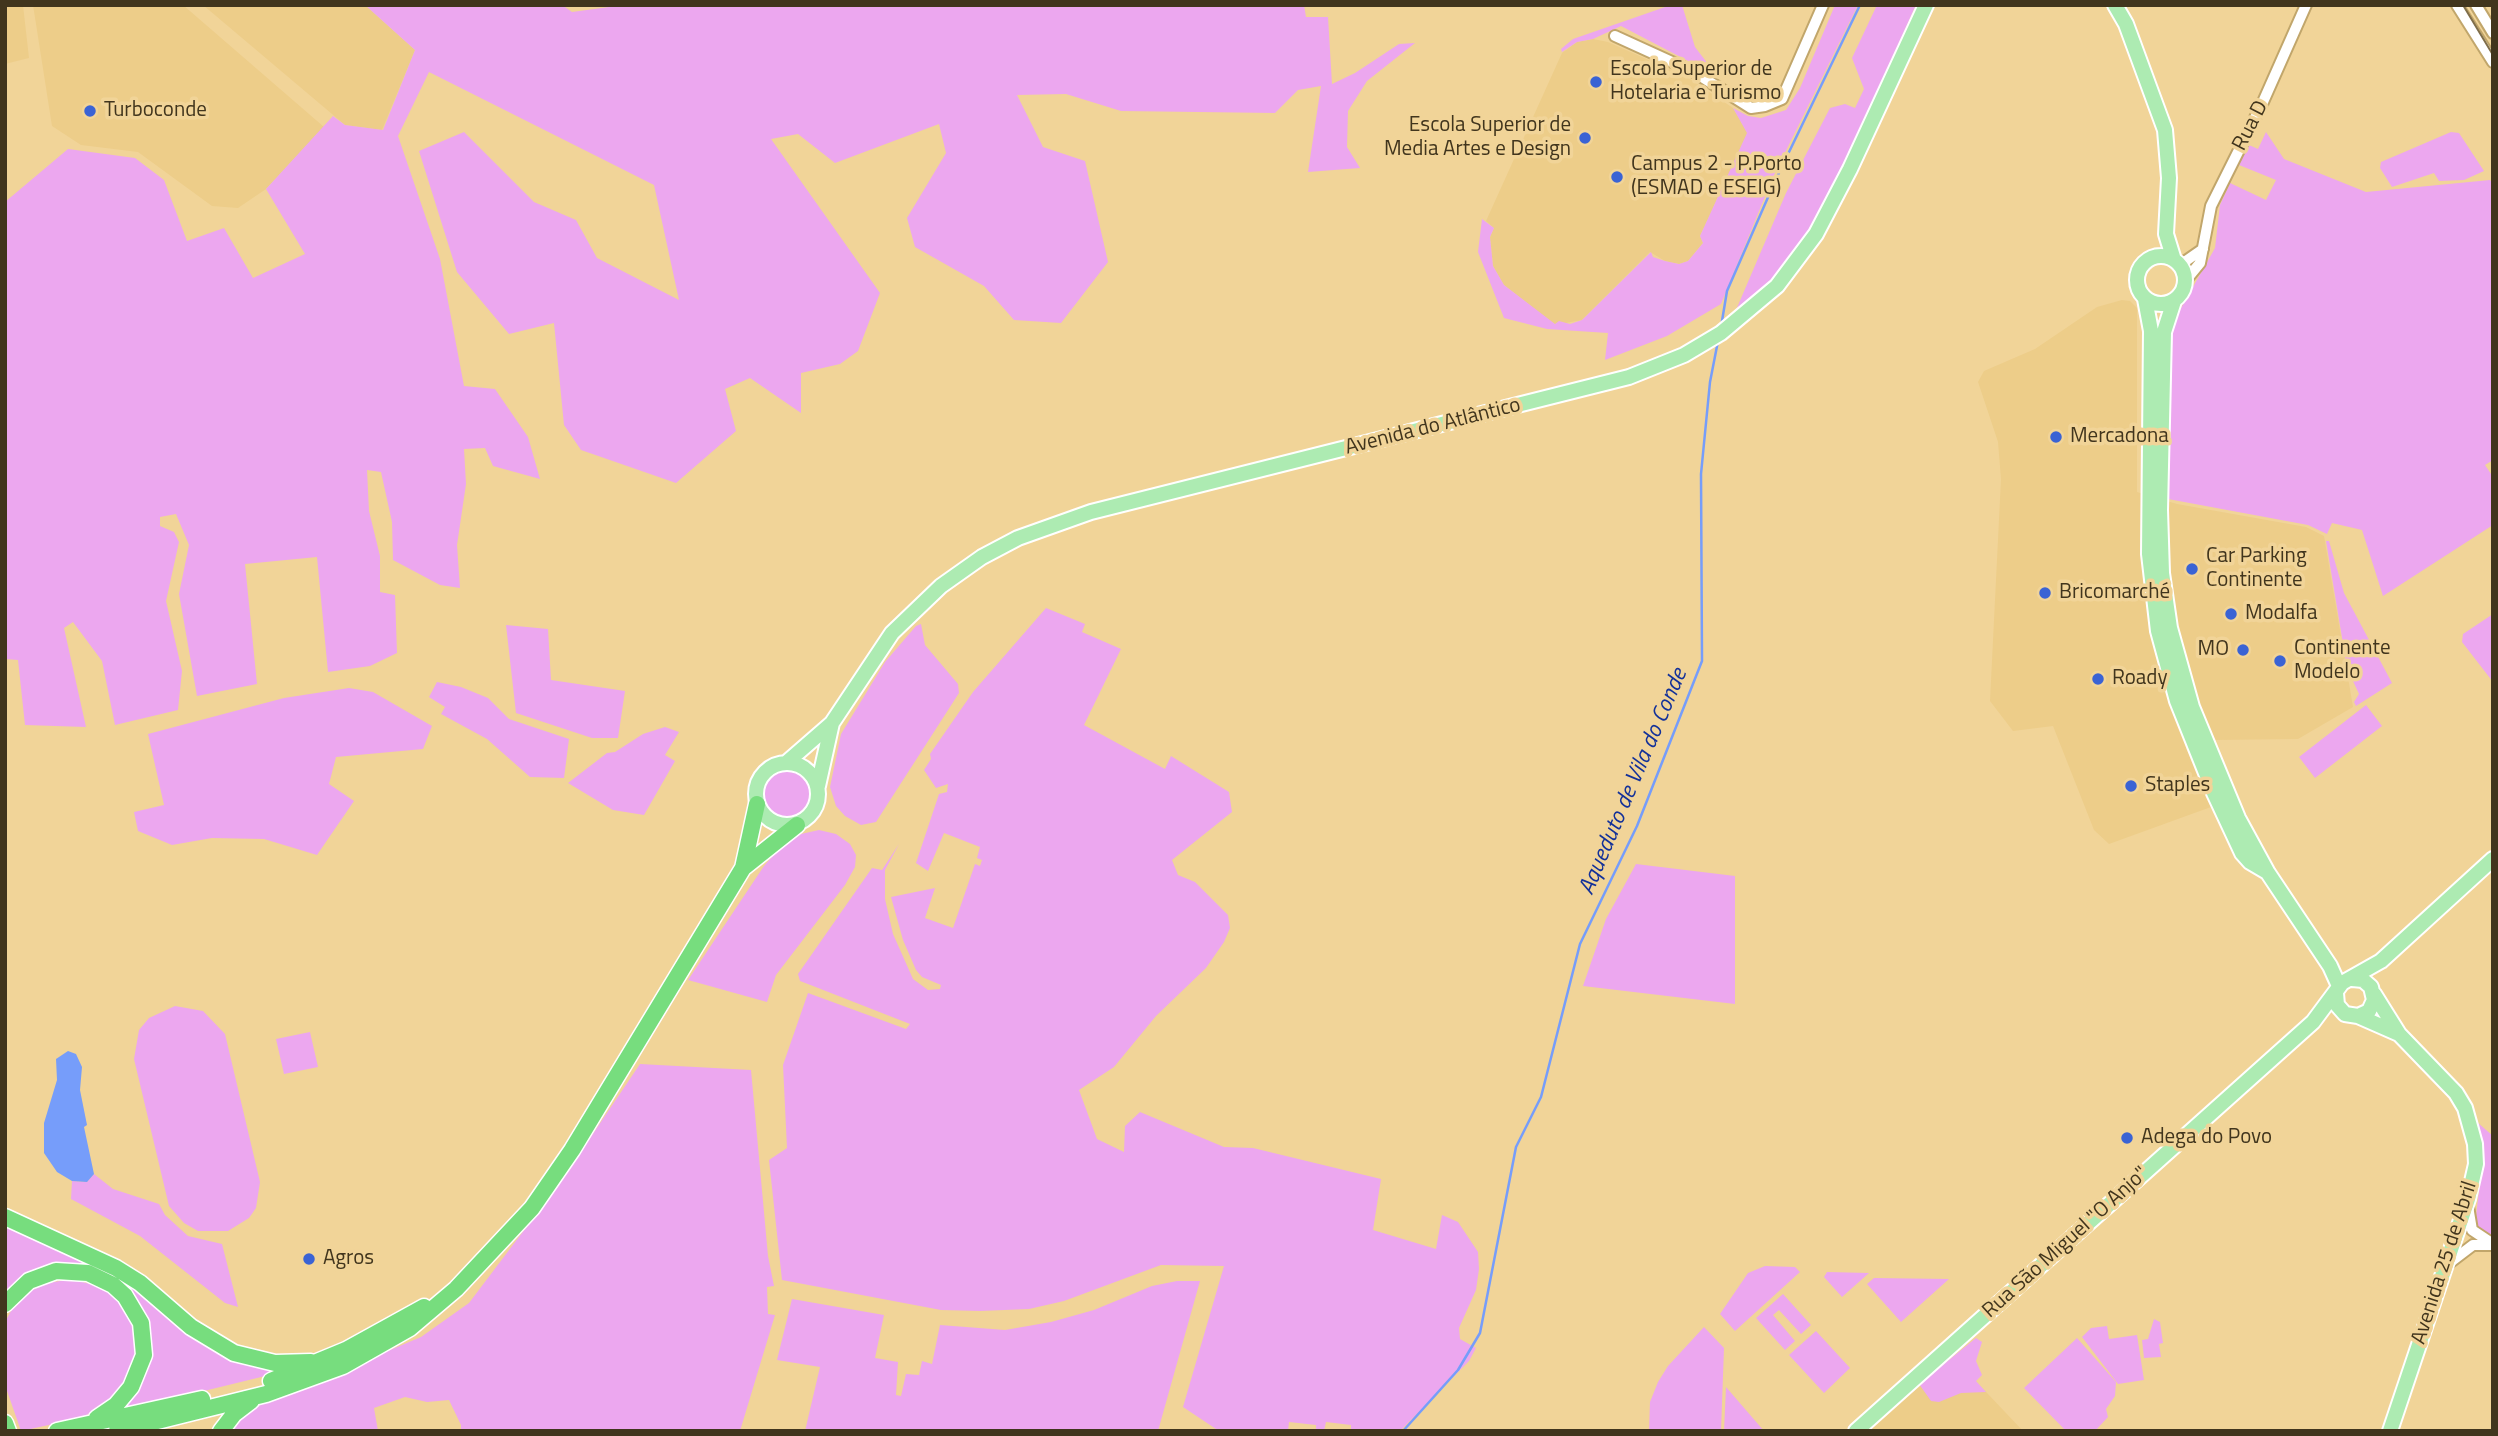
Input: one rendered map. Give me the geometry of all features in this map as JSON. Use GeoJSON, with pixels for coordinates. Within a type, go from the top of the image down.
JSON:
{"type":"FeatureCollection","features":[{"type":"Feature","properties":{"kind":"highway"},"geometry":{"type":"LineString","coordinates":[[117,1431],[266,1394],[325,1374],[376,1350],[432,1311],[470,1276],[516,1227],[558,1170],[743,868],[757,804]]}},
{"type":"Feature","properties":{"kind":"highway"},"geometry":{"type":"LineString","coordinates":[[743,868],[797,825]]}},
{"type":"Feature","properties":{"kind":"highway"},"geometry":{"type":"LineString","coordinates":[[5,1216],[116,1268],[139,1283],[191,1327],[234,1353],[275,1363],[327,1359]]}},
{"type":"Feature","properties":{"kind":"highway"},"geometry":{"type":"LineString","coordinates":[[5,1304],[29,1281],[56,1271],[72,1270],[88,1273],[113,1284],[135,1310],[144,1338],[139,1373],[117,1405],[83,1425]]}},
{"type":"Feature","properties":{"kind":"highway"},"geometry":{"type":"LineString","coordinates":[[57,1431],[242,1389],[327,1359],[408,1317],[470,1276]]}},
{"type":"Feature","properties":{"kind":"highway"},"geometry":{"type":"LineString","coordinates":[[220,1431],[234,1414],[266,1394]]}},
{"type":"Feature","properties":{"kind":"highway"},"geometry":{"type":"LineString","coordinates":[[5,1423],[8,1431]]}},
{"type":"Feature","properties":{"kind":"main road","name":"Avenida do Atlântico"},"geometry":{"type":"LineString","coordinates":[[832,723],[876,654],[924,600],[982,557],[1018,538],[1116,506],[1609,383],[1666,363],[1721,333],[1777,286],[1816,234],[1850,169],[1926,5]]}},
{"type":"Feature","properties":{"kind":"main road"},"geometry":{"type":"LineString","coordinates":[[2115,5],[2126,23],[2165,130],[2169,178],[2166,233],[2186,280],[2184,289],[2174,301],[2164,332],[2160,510],[2166,604],[2182,674],[2208,752],[2249,840],[2268,873],[2344,984],[2340,1010],[2354,1016]]}},
{"type":"Feature","properties":{"kind":"main road"},"geometry":{"type":"LineString","coordinates":[[2166,233],[2137,276],[2139,292],[2146,299],[2159,305],[2174,301]]}},
{"type":"Feature","properties":{"kind":"main road"},"geometry":{"type":"LineString","coordinates":[[2151,258],[2167,256],[2177,262]]}},
{"type":"Feature","properties":{"kind":"main road"},"geometry":{"type":"LineString","coordinates":[[2146,299],[2151,331],[2149,554],[2158,631],[2177,701],[2214,793],[2242,853],[2250,862],[2268,873]]}},
{"type":"Feature","properties":{"kind":"main road"},"geometry":{"type":"LineString","coordinates":[[832,723],[812,812],[797,825],[784,826],[769,820],[757,804],[755,794],[762,776],[777,765],[786,763],[832,723]]}},
{"type":"Feature","properties":{"kind":"main road"},"geometry":{"type":"LineString","coordinates":[[786,763],[805,769],[818,786]]}},
{"type":"Feature","properties":{"kind":"main road","name":"Rua São Miguel \"O Anjo\""},"geometry":{"type":"LineString","coordinates":[[1856,1431],[2313,1022],[2344,984],[2381,961],[2493,859]]}},
{"type":"Feature","properties":{"kind":"main road"},"geometry":{"type":"LineString","coordinates":[[2313,1022],[2369,1011],[2381,961]]}},
{"type":"Feature","properties":{"kind":"main road"},"geometry":{"type":"LineString","coordinates":[[2344,984],[2362,980],[2372,991]]}},
{"type":"Feature","properties":{"kind":"main road","name":"Avenida 25 de Abril"},"geometry":{"type":"LineString","coordinates":[[2372,991],[2399,1034],[2456,1093],[2465,1108],[2475,1144],[2476,1164],[2468,1199],[2390,1431]]}},
{"type":"Feature","properties":{"kind":"main road","name":"Avenida 25 de Abril"},"geometry":{"type":"LineString","coordinates":[[2354,1016],[2399,1034]]}},
{"type":"Feature","properties":{"kind":"street"},"geometry":{"type":"LineString","coordinates":[[1615,36],[1694,72],[1751,108],[1765,106],[1782,99],[1823,5]]}},
{"type":"Feature","properties":{"kind":"street","name":"Rua D"},"geometry":{"type":"LineString","coordinates":[[2186,280],[2200,263],[2211,206],[2263,103],[2306,5]]}},
{"type":"Feature","properties":{"kind":"street"},"geometry":{"type":"LineString","coordinates":[[2457,5],[2493,62]]}},
{"type":"Feature","properties":{"kind":"street"},"geometry":{"type":"LineString","coordinates":[[2476,5],[2493,33]]}},
{"type":"Feature","properties":{"kind":"street"},"geometry":{"type":"LineString","coordinates":[[2177,262],[2203,249]]}},
{"type":"Feature","properties":{"kind":"street"},"geometry":{"type":"LineString","coordinates":[[2468,1199],[2472,1230],[2493,1245]]}},
{"type":"Feature","properties":{"kind":"street"},"geometry":{"type":"LineString","coordinates":[[2446,1266],[2464,1248],[2493,1245]]}},
{"type":"Feature","properties":{"kind":"shaded area"},"geometry":{"type":"Polygon","coordinates":[[[5,5],[23,5],[29,58],[5,64],[5,5]]]}},
{"type":"Feature","properties":{"kind":"shaded area"},"geometry":{"type":"Polygon","coordinates":[[[33,5],[183,5],[324,127],[266,189],[238,208],[212,206],[138,152],[81,145],[52,126],[33,5]]]}},
{"type":"Feature","properties":{"kind":"shaded area"},"geometry":{"type":"Polygon","coordinates":[[[203,5],[365,5],[415,50],[382,130],[345,125],[203,5]]]}},
{"type":"Feature","properties":{"kind":"shaded area"},"geometry":{"type":"Polygon","coordinates":[[[365,5],[562,5],[572,12],[624,5],[1304,5],[1306,17],[1328,17],[1332,84],[1355,73],[1399,44],[1415,43],[1367,81],[1348,111],[1347,147],[1360,168],[1308,172],[1321,86],[1298,90],[1275,113],[1121,111],[1066,94],[1017,95],[1043,147],[1085,161],[1108,262],[1061,323],[1014,320],[984,286],[915,247],[907,218],[946,153],[939,124],[835,163],[798,134],[771,139],[880,293],[858,351],[840,364],[801,373],[801,413],[750,378],[725,389],[736,431],[676,483],[581,450],[564,425],[554,323],[509,334],[457,272],[419,151],[464,132],[534,202],[576,220],[597,258],[679,300],[654,185],[429,72],[398,136],[440,259],[464,386],[495,389],[528,437],[540,479],[493,466],[485,448],[464,449],[466,484],[457,545],[460,588],[440,585],[393,560],[392,522],[381,472],[367,470],[369,511],[380,556],[380,592],[395,595],[397,653],[370,666],[328,672],[317,557],[245,564],[257,684],[197,696],[179,594],[189,545],[176,514],[160,517],[160,526],[174,532],[179,542],[166,601],[182,671],[178,710],[115,725],[102,661],[73,622],[64,628],[86,727],[25,725],[18,660],[5,659],[5,202],[68,149],[135,158],[164,180],[187,241],[224,228],[253,278],[305,254],[266,189],[333,116],[345,125],[383,130],[415,50],[365,5]]]}},
{"type":"Feature","properties":{"kind":"shaded area"},"geometry":{"type":"Polygon","coordinates":[[[1671,5],[1682,5],[1695,47],[1708,64],[1728,77],[1717,76],[1621,26],[1593,39],[1577,42],[1562,52],[1561,49],[1573,39],[1671,5]]]}},
{"type":"Feature","properties":{"kind":"shaded area"},"geometry":{"type":"Polygon","coordinates":[[[1835,5],[1858,5],[1773,177],[1721,304],[1667,336],[1605,360],[1608,333],[1547,329],[1504,318],[1478,252],[1482,219],[1494,228],[1490,237],[1493,266],[1504,285],[1555,324],[1559,321],[1570,324],[1582,320],[1651,252],[1653,257],[1665,261],[1679,264],[1688,261],[1703,243],[1700,236],[1747,133],[1733,108],[1748,116],[1761,118],[1786,110],[1800,88],[1835,5]]]}},
{"type":"Feature","properties":{"kind":"shaded area"},"geometry":{"type":"Polygon","coordinates":[[[1877,5],[1916,5],[1832,194],[1802,243],[1771,282],[1736,310],[1786,193],[1830,108],[1845,104],[1855,108],[1864,89],[1852,58],[1877,5]]]}},
{"type":"Feature","properties":{"kind":"shaded area","name":"Campus 2 - P.Porto (ESMAD e ESEIG)"},"geometry":{"type":"Polygon","coordinates":[[[1593,39],[1608,42],[1687,77],[1733,108],[1748,133],[1700,236],[1703,243],[1688,261],[1679,264],[1665,261],[1650,252],[1582,320],[1555,325],[1504,285],[1493,266],[1490,237],[1494,228],[1486,221],[1562,53],[1577,42],[1593,39]]]}},
{"type":"Feature","properties":{"kind":"shaded area"},"geometry":{"type":"Polygon","coordinates":[[[2266,132],[2284,159],[2366,192],[2490,180],[2493,184],[2493,460],[2485,465],[2493,477],[2493,525],[2383,596],[2362,530],[2332,523],[2327,534],[2308,525],[2168,499],[2172,324],[2215,248],[2220,205],[2230,183],[2266,200],[2276,180],[2239,165],[2249,145],[2258,149],[2266,132]]]}},
{"type":"Feature","properties":{"kind":"shaded area"},"geometry":{"type":"Polygon","coordinates":[[[2451,132],[2459,133],[2484,171],[2464,180],[2439,181],[2434,173],[2392,187],[2380,168],[2381,162],[2451,132]]]}},
{"type":"Feature","properties":{"kind":"shaded area"},"geometry":{"type":"Polygon","coordinates":[[[2122,300],[2130,301],[2137,308],[2137,492],[2177,504],[2306,527],[2324,536],[2353,707],[2298,739],[2213,740],[2186,748],[2211,807],[2109,844],[2094,830],[2053,726],[2013,731],[1990,701],[2001,479],[1998,442],[1978,382],[1984,371],[2035,349],[2097,307],[2122,300]]]}},
{"type":"Feature","properties":{"kind":"shaded area"},"geometry":{"type":"Polygon","coordinates":[[[2326,541],[2329,541],[2344,593],[2392,683],[2356,706],[2354,702],[2359,694],[2347,668],[2326,541]]]}},
{"type":"Feature","properties":{"kind":"shaded area"},"geometry":{"type":"Polygon","coordinates":[[[1046,608],[1085,624],[1082,632],[1121,649],[1084,725],[1165,769],[1171,756],[1229,792],[1232,812],[1172,860],[1178,875],[1195,882],[1228,915],[1230,928],[1206,968],[1156,1016],[1114,1067],[1079,1090],[1097,1139],[1124,1152],[1125,1126],[1140,1112],[1224,1147],[1253,1148],[1381,1179],[1373,1230],[1436,1249],[1442,1215],[1458,1222],[1478,1252],[1476,1290],[1459,1328],[1460,1339],[1476,1348],[1469,1361],[1400,1431],[1351,1431],[1351,1425],[1326,1422],[1324,1431],[1316,1431],[1316,1425],[1289,1422],[1288,1431],[1219,1431],[1183,1407],[1224,1266],[1161,1265],[1064,1301],[1029,1309],[980,1311],[941,1310],[782,1280],[769,1160],[787,1148],[783,1065],[808,993],[906,1029],[910,1024],[800,981],[798,974],[872,868],[882,870],[899,844],[885,870],[885,899],[893,934],[913,979],[928,990],[940,989],[941,985],[922,977],[916,970],[903,940],[891,897],[935,888],[925,918],[953,928],[975,864],[980,866],[982,860],[977,858],[980,847],[944,833],[928,871],[916,863],[939,794],[947,792],[948,784],[936,788],[924,770],[931,759],[930,754],[973,692],[1046,608]]]}},
{"type":"Feature","properties":{"kind":"shaded area"},"geometry":{"type":"Polygon","coordinates":[[[2493,614],[2493,682],[2462,642],[2463,634],[2493,614]]]}},
{"type":"Feature","properties":{"kind":"shaded area"},"geometry":{"type":"Polygon","coordinates":[[[921,624],[925,645],[958,684],[959,693],[876,822],[861,825],[845,816],[836,806],[830,787],[841,734],[885,662],[916,626],[921,624]]]}},
{"type":"Feature","properties":{"kind":"shaded area"},"geometry":{"type":"Polygon","coordinates":[[[506,625],[548,629],[551,680],[625,691],[618,738],[592,738],[516,713],[506,625]]]}},
{"type":"Feature","properties":{"kind":"shaded area"},"geometry":{"type":"Polygon","coordinates":[[[437,682],[461,687],[488,698],[509,719],[569,739],[564,778],[530,777],[487,739],[441,714],[445,707],[429,697],[437,682]]]}},
{"type":"Feature","properties":{"kind":"shaded area"},"geometry":{"type":"Polygon","coordinates":[[[349,688],[373,692],[432,726],[423,749],[336,757],[329,784],[354,801],[317,855],[264,839],[212,838],[172,845],[138,831],[134,812],[164,805],[148,734],[284,698],[349,688]]]}},
{"type":"Feature","properties":{"kind":"shaded area"},"geometry":{"type":"Polygon","coordinates":[[[2366,705],[2382,726],[2315,778],[2299,757],[2366,705]]]}},
{"type":"Feature","properties":{"kind":"shaded area"},"geometry":{"type":"Polygon","coordinates":[[[665,727],[679,732],[665,755],[675,761],[644,815],[613,810],[568,783],[607,753],[615,752],[643,734],[665,727]]]}},
{"type":"Feature","properties":{"kind":"shaded area"},"geometry":{"type":"Polygon","coordinates":[[[786,770],[803,778],[811,795],[803,812],[786,820],[769,812],[761,795],[769,778],[786,770]]]}},
{"type":"Feature","properties":{"kind":"shaded area"},"geometry":{"type":"Polygon","coordinates":[[[819,830],[836,834],[850,844],[856,855],[855,867],[845,885],[776,975],[767,1002],[688,980],[764,866],[783,844],[801,834],[819,830]]]}},
{"type":"Feature","properties":{"kind":"shaded area"},"geometry":{"type":"Polygon","coordinates":[[[1636,864],[1735,876],[1735,1004],[1583,986],[1606,919],[1636,864]]]}},
{"type":"Feature","properties":{"kind":"shaded area"},"geometry":{"type":"Polygon","coordinates":[[[175,1006],[203,1011],[225,1034],[260,1182],[256,1208],[249,1218],[228,1231],[198,1231],[184,1223],[169,1206],[134,1059],[139,1030],[149,1018],[175,1006]]]}},
{"type":"Feature","properties":{"kind":"shaded area"},"geometry":{"type":"Polygon","coordinates":[[[310,1032],[318,1067],[284,1074],[276,1039],[310,1032]]]}},
{"type":"Feature","properties":{"kind":"shaded area"},"geometry":{"type":"Polygon","coordinates":[[[640,1064],[751,1070],[768,1256],[774,1286],[767,1287],[768,1314],[775,1315],[740,1431],[461,1431],[461,1425],[449,1400],[427,1402],[405,1397],[374,1408],[378,1431],[229,1431],[248,1410],[421,1337],[469,1303],[559,1184],[640,1064]]]}},
{"type":"Feature","properties":{"kind":"shaded area"},"geometry":{"type":"Polygon","coordinates":[[[2477,1122],[2493,1136],[2493,1236],[2479,1231],[2475,1225],[2483,1155],[2477,1122]]]}},
{"type":"Feature","properties":{"kind":"shaded area"},"geometry":{"type":"Polygon","coordinates":[[[94,1174],[113,1189],[159,1204],[165,1215],[188,1236],[222,1244],[238,1307],[225,1303],[140,1236],[71,1199],[72,1181],[87,1182],[94,1174]]]}},
{"type":"Feature","properties":{"kind":"shaded area"},"geometry":{"type":"Polygon","coordinates":[[[5,1225],[130,1282],[199,1340],[298,1368],[118,1412],[131,1397],[141,1310],[74,1267],[5,1296],[5,1225]]]}},
{"type":"Feature","properties":{"kind":"shaded area"},"geometry":{"type":"Polygon","coordinates":[[[1765,1266],[1795,1267],[1800,1272],[1735,1331],[1720,1314],[1748,1273],[1765,1266]]]}},
{"type":"Feature","properties":{"kind":"shaded area"},"geometry":{"type":"Polygon","coordinates":[[[1827,1272],[1869,1273],[1842,1297],[1824,1277],[1827,1272]]]}},
{"type":"Feature","properties":{"kind":"shaded area"},"geometry":{"type":"Polygon","coordinates":[[[1874,1278],[1949,1279],[1901,1322],[1867,1284],[1874,1278]]]}},
{"type":"Feature","properties":{"kind":"shaded area"},"geometry":{"type":"Polygon","coordinates":[[[72,1279],[104,1288],[125,1307],[134,1331],[135,1358],[126,1383],[109,1403],[81,1418],[21,1431],[5,1385],[5,1322],[17,1300],[42,1284],[72,1279]]]}},
{"type":"Feature","properties":{"kind":"shaded area"},"geometry":{"type":"Polygon","coordinates":[[[1177,1281],[1200,1281],[1158,1431],[805,1431],[820,1367],[777,1360],[792,1299],[884,1315],[875,1358],[898,1362],[896,1395],[901,1396],[906,1374],[919,1375],[922,1361],[932,1364],[940,1325],[1005,1330],[1051,1322],[1094,1310],[1152,1286],[1177,1281]]]}},
{"type":"Feature","properties":{"kind":"shaded area"},"geometry":{"type":"Polygon","coordinates":[[[1783,1294],[1811,1325],[1801,1334],[1779,1310],[1773,1315],[1795,1341],[1785,1350],[1756,1318],[1783,1294]]]}},
{"type":"Feature","properties":{"kind":"shaded area"},"geometry":{"type":"Polygon","coordinates":[[[2154,1319],[2160,1322],[2163,1343],[2159,1344],[2161,1357],[2144,1358],[2142,1340],[2148,1339],[2154,1319]]]}},
{"type":"Feature","properties":{"kind":"shaded area"},"geometry":{"type":"Polygon","coordinates":[[[2107,1326],[2109,1339],[2137,1335],[2144,1380],[2118,1384],[2082,1337],[2091,1328],[2107,1326]]]}},
{"type":"Feature","properties":{"kind":"shaded area"},"geometry":{"type":"Polygon","coordinates":[[[1704,1327],[1724,1348],[1721,1431],[1649,1431],[1650,1402],[1658,1382],[1668,1366],[1704,1327]]]}},
{"type":"Feature","properties":{"kind":"shaded area"},"geometry":{"type":"Polygon","coordinates":[[[1816,1331],[1850,1368],[1824,1393],[1789,1355],[1816,1331]]]}},
{"type":"Feature","properties":{"kind":"shaded area"},"geometry":{"type":"Polygon","coordinates":[[[1976,1338],[1982,1342],[1976,1361],[1982,1375],[1976,1381],[1986,1392],[1961,1393],[1939,1402],[1931,1401],[1919,1384],[1976,1338]]]}},
{"type":"Feature","properties":{"kind":"shaded area"},"geometry":{"type":"Polygon","coordinates":[[[2077,1338],[2116,1382],[2115,1396],[2106,1409],[2108,1417],[2095,1431],[2066,1431],[2024,1388],[2077,1338]]]}},
{"type":"Feature","properties":{"kind":"shaded area"},"geometry":{"type":"Polygon","coordinates":[[[1952,1356],[2023,1431],[1868,1431],[1952,1356]]]}},
{"type":"Feature","properties":{"kind":"shaded area"},"geometry":{"type":"Polygon","coordinates":[[[1726,1387],[1764,1431],[1724,1431],[1726,1387]]]}},
{"type":"Feature","properties":{"kind":"water"},"geometry":{"type":"Polygon","coordinates":[[[68,1051],[76,1054],[82,1067],[80,1090],[87,1125],[84,1127],[94,1174],[87,1182],[72,1181],[57,1172],[44,1153],[44,1123],[57,1080],[56,1059],[68,1051]]]}},
{"type":"Feature","properties":{"kind":"waterway","name":"Aqueduto de Vila do Conde"},"geometry":{"type":"LineString","coordinates":[[1721,327],[1727,291],[1776,179],[1860,5]]}},
{"type":"Feature","properties":{"kind":"waterway","name":"Aqueduto de Vila do Conde"},"geometry":{"type":"LineString","coordinates":[[1403,1431],[1458,1370],[1480,1333],[1516,1147],[1541,1097],[1580,944],[1637,826],[1702,661],[1701,474],[1710,382],[1718,341]]}},
{"type":"Feature","properties":{"kind":"tram line"},"geometry":{"type":"LineString","coordinates":[[2463,5],[2493,55]]}},
{"type":"Feature","properties":{"kind":"place","name":"Escola Superior de Hotelaria e Turismo"},"geometry":{"type":"Point","coordinates":[1596,82]}},
{"type":"Feature","properties":{"kind":"place","name":"Turboconde"},"geometry":{"type":"Point","coordinates":[90,111]}},
{"type":"Feature","properties":{"kind":"place","name":"Escola Superior de Media Artes e Design"},"geometry":{"type":"Point","coordinates":[1585,138]}},
{"type":"Feature","properties":{"kind":"place","name":"Campus 2 - P.Porto (ESMAD e ESEIG)"},"geometry":{"type":"Point","coordinates":[1617,177]}},
{"type":"Feature","properties":{"kind":"place","name":"Mercadona"},"geometry":{"type":"Point","coordinates":[2056,437]}},
{"type":"Feature","properties":{"kind":"place","name":"Car Parking Continente"},"geometry":{"type":"Point","coordinates":[2192,569]}},
{"type":"Feature","properties":{"kind":"place","name":"Bricomarché"},"geometry":{"type":"Point","coordinates":[2045,593]}},
{"type":"Feature","properties":{"kind":"place","name":"Modalfa"},"geometry":{"type":"Point","coordinates":[2231,614]}},
{"type":"Feature","properties":{"kind":"place","name":"MO"},"geometry":{"type":"Point","coordinates":[2243,650]}},
{"type":"Feature","properties":{"kind":"place","name":"Continente Modelo"},"geometry":{"type":"Point","coordinates":[2280,661]}},
{"type":"Feature","properties":{"kind":"place","name":"Roady"},"geometry":{"type":"Point","coordinates":[2098,679]}},
{"type":"Feature","properties":{"kind":"place","name":"Staples"},"geometry":{"type":"Point","coordinates":[2131,786]}},
{"type":"Feature","properties":{"kind":"place","name":"Adega do Povo"},"geometry":{"type":"Point","coordinates":[2127,1138]}},
{"type":"Feature","properties":{"kind":"place","name":"Agros"},"geometry":{"type":"Point","coordinates":[309,1259]}}]}
